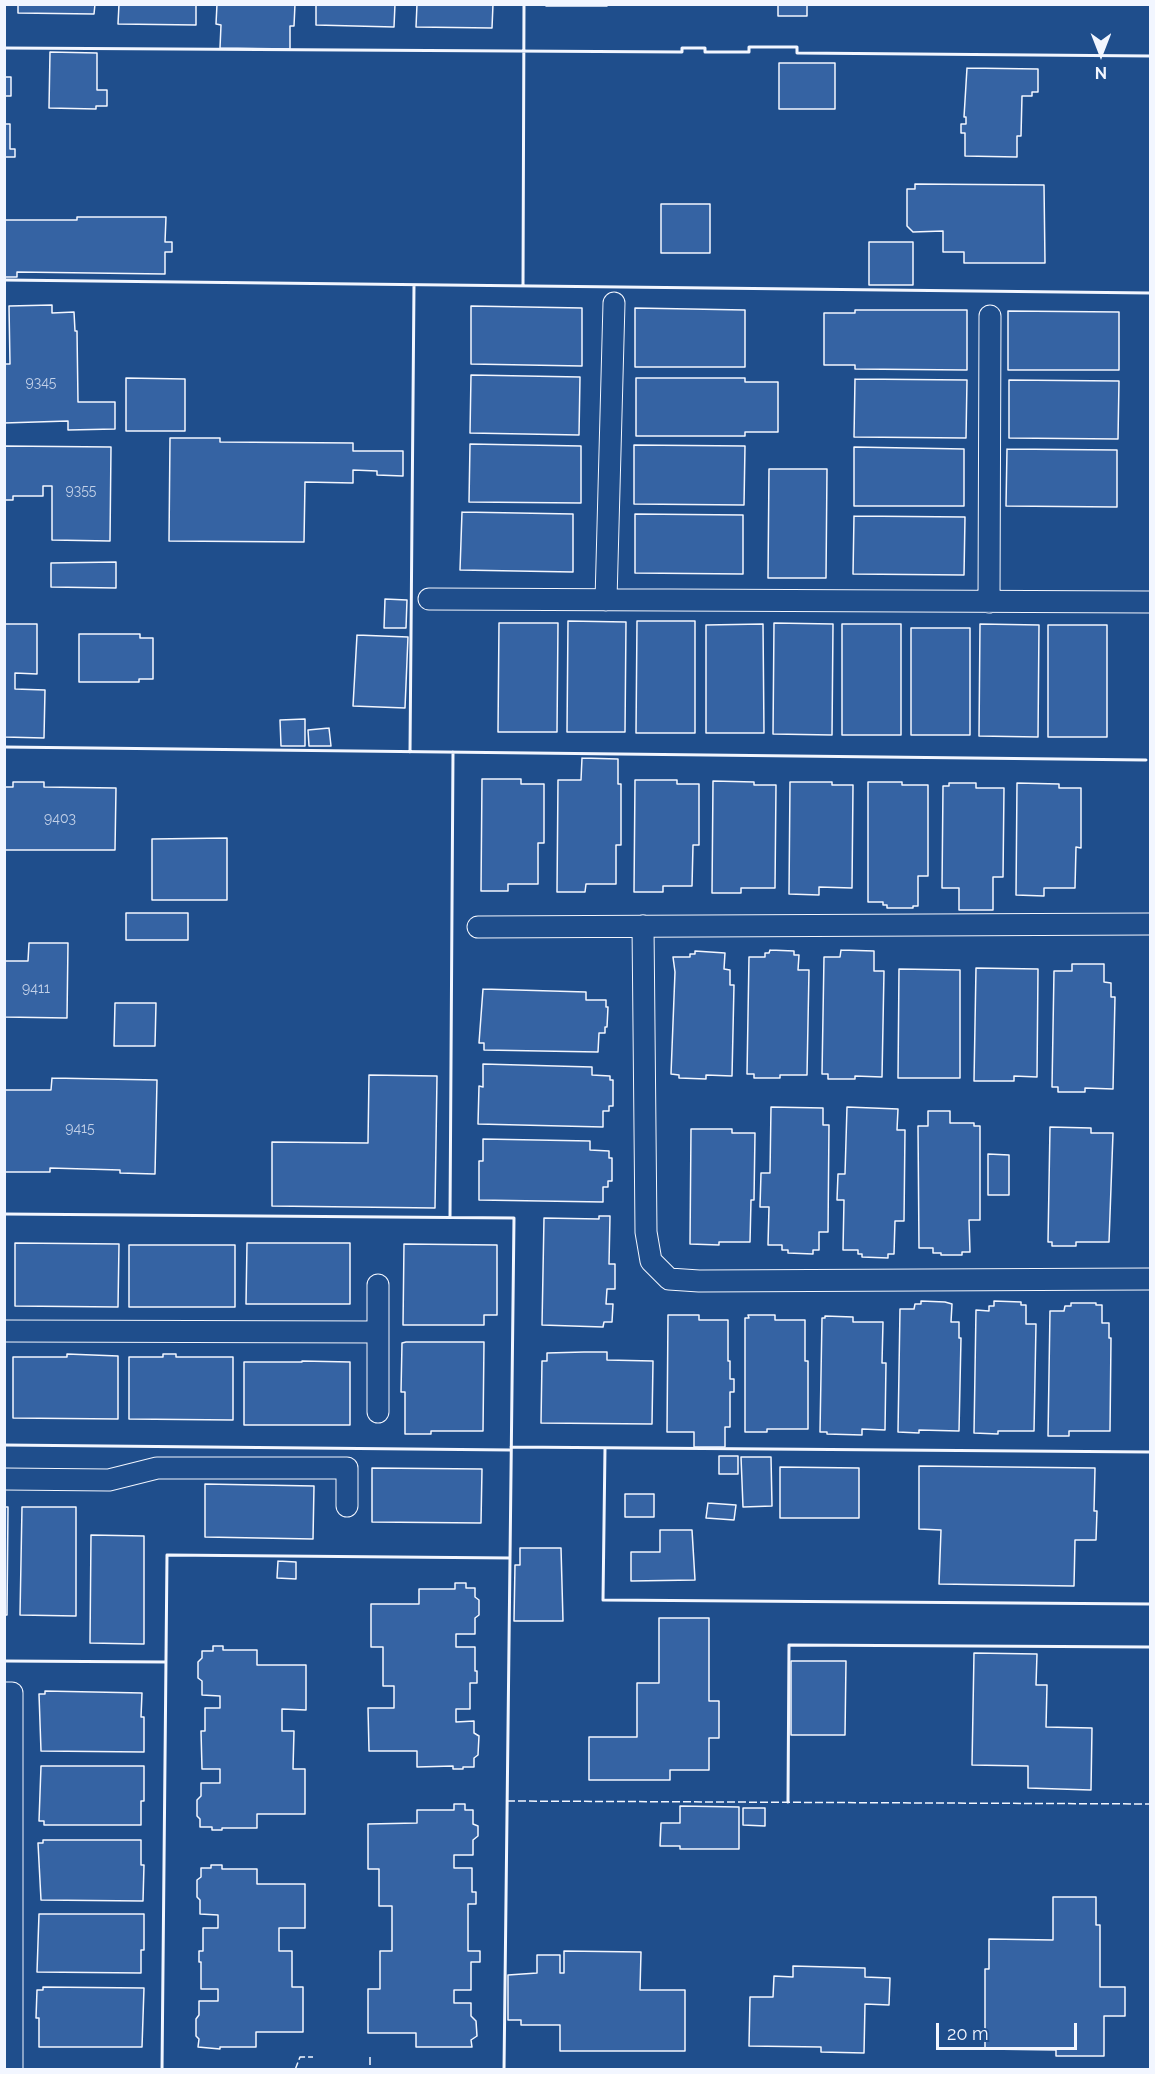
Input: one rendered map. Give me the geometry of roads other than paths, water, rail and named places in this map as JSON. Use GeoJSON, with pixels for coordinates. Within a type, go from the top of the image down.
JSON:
{"type":"FeatureCollection","features":[{"type":"Feature","properties":{"kind":"lane"},"geometry":{"type":"LineString","coordinates":[[606,600],[614,303]]}},
{"type":"Feature","properties":{"kind":"lane"},"geometry":{"type":"LineString","coordinates":[[989,602],[990,316]]}},
{"type":"Feature","properties":{"kind":"lane"},"geometry":{"type":"LineString","coordinates":[[429,599],[1150,602]]}},
{"type":"Feature","properties":{"kind":"lane"},"geometry":{"type":"LineString","coordinates":[[478,927],[1150,924]]}},
{"type":"Feature","properties":{"kind":"lane"},"geometry":{"type":"LineString","coordinates":[[643,926],[646,1232],[651,1261],[669,1279],[699,1281],[1150,1279]]}},
{"type":"Feature","properties":{"kind":"lane"},"geometry":{"type":"LineString","coordinates":[[378,1285],[378,1412]]}},
{"type":"Feature","properties":{"kind":"lane"},"geometry":{"type":"LineString","coordinates":[[4,1331],[378,1332]]}},
{"type":"Feature","properties":{"kind":"lane"},"geometry":{"type":"LineString","coordinates":[[4,1479],[109,1480],[157,1468],[347,1468],[347,1506]]}},
{"type":"Feature","properties":{"kind":"lane"},"geometry":{"type":"LineString","coordinates":[[4,1693],[12,1694],[12,2070]]}}]}
